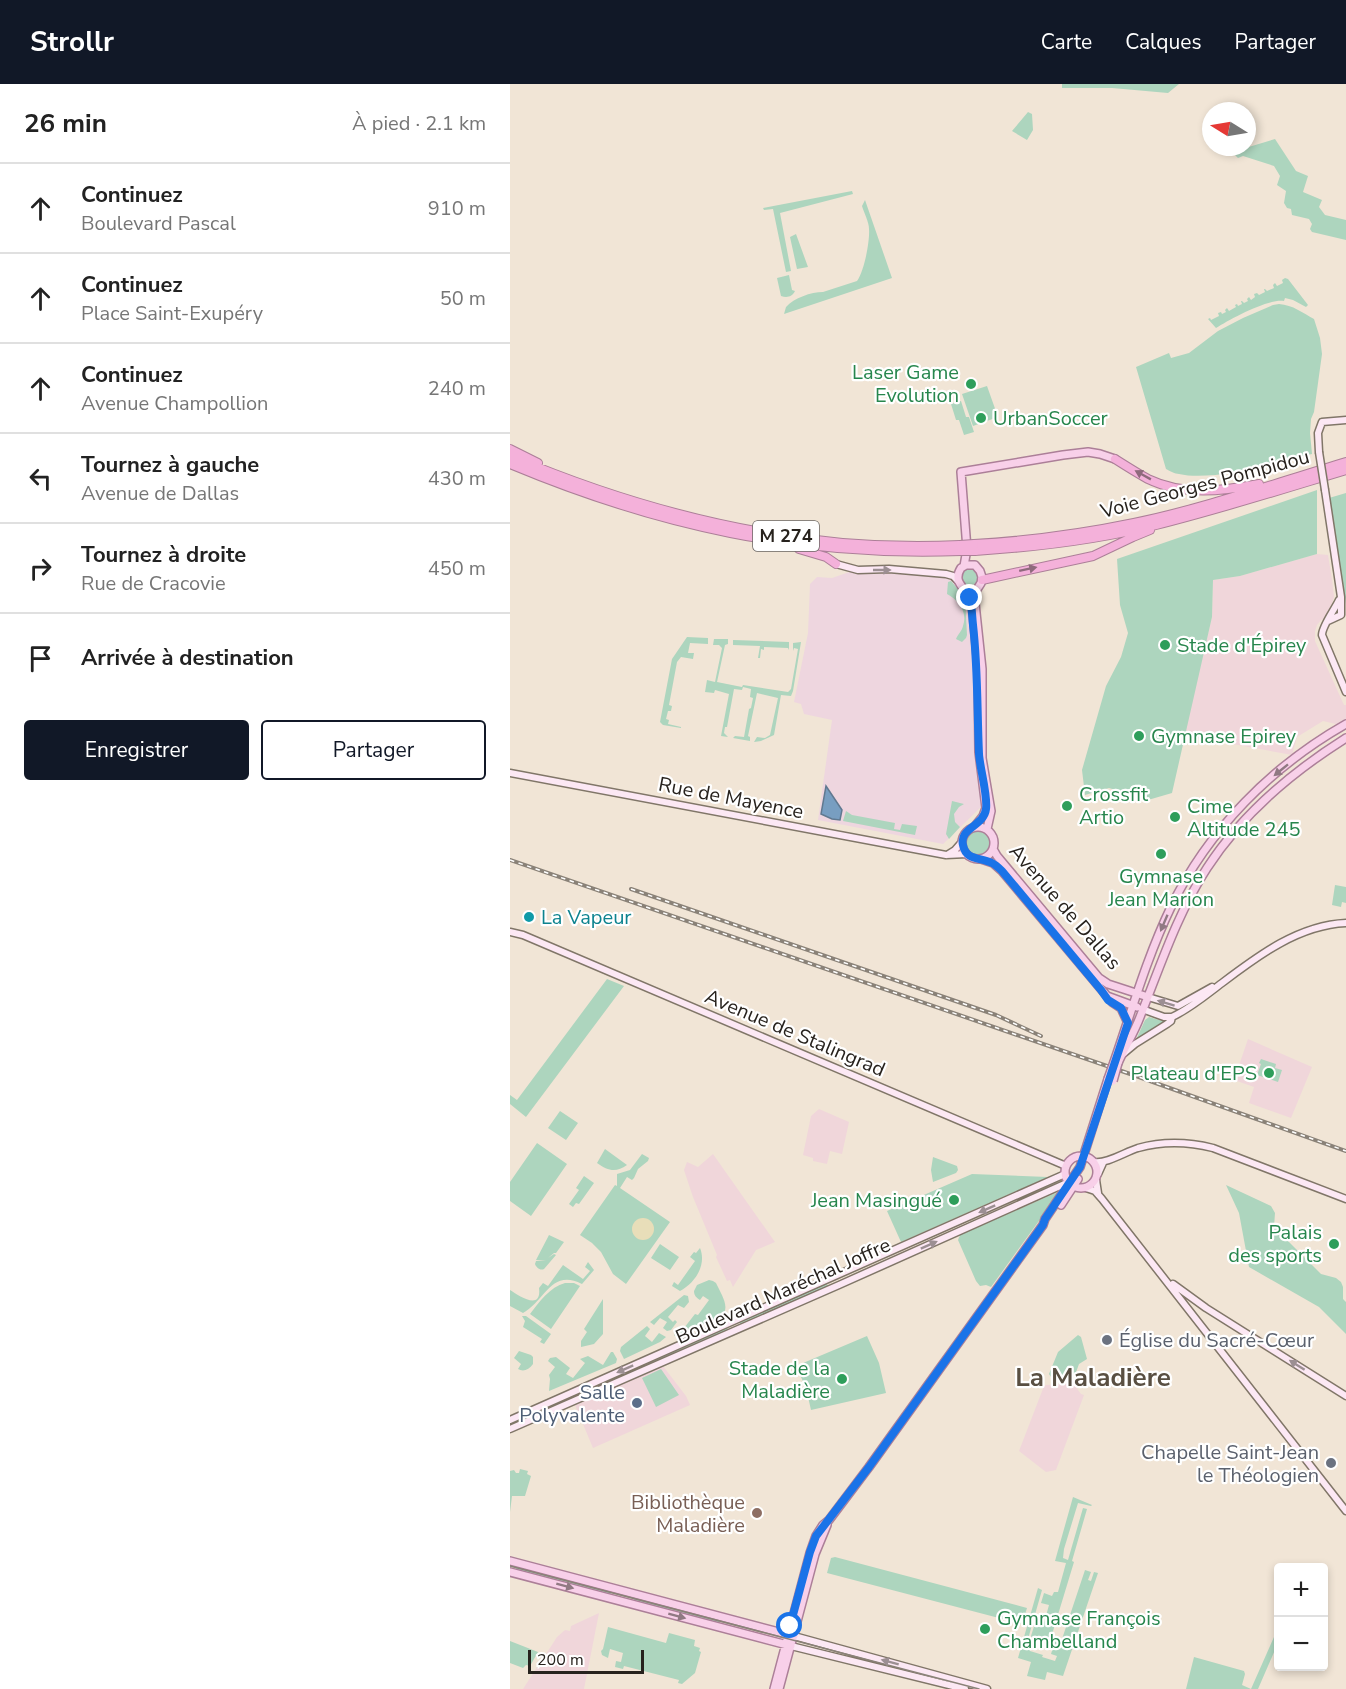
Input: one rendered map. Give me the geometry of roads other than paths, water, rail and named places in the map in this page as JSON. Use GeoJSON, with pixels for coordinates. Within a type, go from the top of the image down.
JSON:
{"type":"FeatureCollection","features":[{"type":"Feature","properties":{"kind":"highway"},"geometry":{"type":"LineString","coordinates":[[510,449],[591,488]]}},
{"type":"Feature","properties":{"kind":"highway","name":"Voie Georges Pompidou"},"geometry":{"type":"LineString","coordinates":[[510,456],[591,488],[689,518],[821,541],[967,548],[1132,524],[1346,462]]}},
{"type":"Feature","properties":{"kind":"highway"},"geometry":{"type":"LineString","coordinates":[[1115,459],[1155,482],[1193,490],[1231,489],[1302,476]]}},
{"type":"Feature","properties":{"kind":"highway","name":"Voie Georges Pompidou"},"geometry":{"type":"LineString","coordinates":[[510,465],[625,507],[693,525],[820,548],[913,553],[1072,541],[1133,530],[1177,520],[1346,470]]}},
{"type":"Feature","properties":{"kind":"highway"},"geometry":{"type":"LineString","coordinates":[[982,580],[1097,555],[1133,537],[1177,520]]}},
{"type":"Feature","properties":{"kind":"highway"},"geometry":{"type":"LineString","coordinates":[[746,536],[814,553],[836,564]]}},
{"type":"Feature","properties":{"kind":"main road"},"geometry":{"type":"LineString","coordinates":[[1328,621],[1341,615],[1341,597],[1318,433],[1322,422],[1346,420]]}},
{"type":"Feature","properties":{"kind":"main road"},"geometry":{"type":"LineString","coordinates":[[958,581],[959,571],[964,566],[967,548],[961,472],[1063,455],[1093,453],[1115,459]]}},
{"type":"Feature","properties":{"kind":"main road"},"geometry":{"type":"LineString","coordinates":[[967,548],[980,571],[982,580],[974,594],[982,669],[982,758],[991,812],[987,829]]}},
{"type":"Feature","properties":{"kind":"main road"},"geometry":{"type":"LineString","coordinates":[[836,564],[852,569],[889,569],[901,572],[946,574],[954,577],[969,594],[972,603],[977,655],[979,752],[986,808],[975,826],[967,830],[962,842],[946,855]]}},
{"type":"Feature","properties":{"kind":"main road"},"geometry":{"type":"LineString","coordinates":[[964,566],[975,565]]}},
{"type":"Feature","properties":{"kind":"main road"},"geometry":{"type":"LineString","coordinates":[[965,589],[976,588]]}},
{"type":"Feature","properties":{"kind":"main road"},"geometry":{"type":"LineString","coordinates":[[1341,597],[1322,629],[1322,635],[1346,692]]}},
{"type":"Feature","properties":{"kind":"main road"},"geometry":{"type":"LineString","coordinates":[[774,1689],[791,1635],[816,1536],[1043,1225],[1048,1222],[1084,1167],[1136,993],[1160,931],[1198,860],[1222,827],[1249,799],[1285,766],[1346,724]]}},
{"type":"Feature","properties":{"kind":"main road"},"geometry":{"type":"LineString","coordinates":[[1116,1062],[1122,1054],[1148,997],[1171,937],[1207,868],[1231,835],[1274,791],[1321,754],[1346,738]]}},
{"type":"Feature","properties":{"kind":"main road","name":"Rue de Mayence"},"geometry":{"type":"LineString","coordinates":[[510,773],[946,855],[967,854]]}},
{"type":"Feature","properties":{"kind":"main road"},"geometry":{"type":"LineString","coordinates":[[962,842],[967,854],[971,857],[981,859],[995,853],[994,838],[987,829],[975,826]]}},
{"type":"Feature","properties":{"kind":"main road"},"geometry":{"type":"LineString","coordinates":[[1222,827],[1231,835]]}},
{"type":"Feature","properties":{"kind":"main road","name":"Avenue de Dallas"},"geometry":{"type":"LineString","coordinates":[[995,853],[1099,978],[1108,984],[1148,997]]}},
{"type":"Feature","properties":{"kind":"main road","name":"Avenue de Dallas"},"geometry":{"type":"LineString","coordinates":[[981,859],[993,863],[1002,871],[1108,1000],[1121,1008],[1128,1023]]}},
{"type":"Feature","properties":{"kind":"main road"},"geometry":{"type":"LineString","coordinates":[[1142,1009],[1164,1017],[1172,1017],[1188,1010],[1221,983],[1286,940],[1322,926],[1346,923]]}},
{"type":"Feature","properties":{"kind":"main road","name":"Avenue de Stalingrad"},"geometry":{"type":"LineString","coordinates":[[510,932],[523,935],[1066,1166]]}},
{"type":"Feature","properties":{"kind":"main road"},"geometry":{"type":"LineString","coordinates":[[1148,997],[1178,1006],[1221,983]]}},
{"type":"Feature","properties":{"kind":"main road","name":"Avenue de Dallas"},"geometry":{"type":"LineString","coordinates":[[1101,990],[1110,998],[1142,1009]]}},
{"type":"Feature","properties":{"kind":"main road"},"geometry":{"type":"LineString","coordinates":[[1122,1054],[1170,1022],[1172,1017]]}},
{"type":"Feature","properties":{"kind":"main road"},"geometry":{"type":"LineString","coordinates":[[1086,1188],[1093,1184],[1103,1162],[1124,1152],[1154,1144],[1183,1143],[1213,1148],[1346,1199]]}},
{"type":"Feature","properties":{"kind":"main road"},"geometry":{"type":"LineString","coordinates":[[1103,1162],[1088,1158],[1072,1158],[1066,1166],[1065,1174],[1071,1184],[1099,1194],[1346,1511]]}},
{"type":"Feature","properties":{"kind":"main road"},"geometry":{"type":"LineString","coordinates":[[1088,1158],[1097,1177],[1099,1194]]}},
{"type":"Feature","properties":{"kind":"main road","name":"Boulevard Maréchal Joffre"},"geometry":{"type":"LineString","coordinates":[[510,1420],[1065,1174]]}},
{"type":"Feature","properties":{"kind":"main road","name":"Boulevard Maréchal Joffre"},"geometry":{"type":"LineString","coordinates":[[510,1429],[1071,1184]]}},
{"type":"Feature","properties":{"kind":"main road"},"geometry":{"type":"LineString","coordinates":[[942,1229],[946,1237]]}},
{"type":"Feature","properties":{"kind":"main road"},"geometry":{"type":"LineString","coordinates":[[850,1270],[871,1263],[875,1268]]}},
{"type":"Feature","properties":{"kind":"main road"},"geometry":{"type":"LineString","coordinates":[[830,1278],[839,1285]]}},
{"type":"Feature","properties":{"kind":"main road"},"geometry":{"type":"LineString","coordinates":[[1167,1280],[1197,1302],[1346,1396]]}},
{"type":"Feature","properties":{"kind":"main road"},"geometry":{"type":"LineString","coordinates":[[1185,1306],[1197,1302]]}},
{"type":"Feature","properties":{"kind":"main road"},"geometry":{"type":"LineString","coordinates":[[736,1320],[737,1329]]}},
{"type":"Feature","properties":{"kind":"main road"},"geometry":{"type":"LineString","coordinates":[[645,1360],[649,1368]]}},
{"type":"Feature","properties":{"kind":"main road"},"geometry":{"type":"LineString","coordinates":[[554,1400],[562,1406]]}},
{"type":"Feature","properties":{"kind":"main road"},"geometry":{"type":"LineString","coordinates":[[540,1406],[541,1416]]}},
{"type":"Feature","properties":{"kind":"main road"},"geometry":{"type":"LineString","coordinates":[[510,1561],[987,1689]]}},
{"type":"Feature","properties":{"kind":"main road"},"geometry":{"type":"LineString","coordinates":[[510,1572],[965,1689]]}},
{"type":"Feature","properties":{"kind":"main road"},"geometry":{"type":"LineString","coordinates":[[779,1689],[788,1645]]}},
{"type":"Feature","properties":{"kind":"water"},"geometry":{"type":"Polygon","coordinates":[[[826,786],[842,810],[840,820],[821,814],[826,786]]]}},
{"type":"Feature","properties":{"kind":"tram line"},"geometry":{"type":"LineString","coordinates":[[510,1566],[979,1689]]}},
{"type":"Feature","properties":{"kind":"railway"},"geometry":{"type":"LineString","coordinates":[[510,860],[1346,1151]]}},
{"type":"Feature","properties":{"kind":"railway"},"geometry":{"type":"LineString","coordinates":[[631,889],[996,1015],[1041,1036]]}},
{"type":"Feature","properties":{"kind":"place","name":"Laser Game Evolution"},"geometry":{"type":"Point","coordinates":[971,384]}},
{"type":"Feature","properties":{"kind":"place","name":"UrbanSoccer"},"geometry":{"type":"Point","coordinates":[981,418]}},
{"type":"Feature","properties":{"kind":"place","name":"Stade d'Épirey"},"geometry":{"type":"Point","coordinates":[1165,645]}},
{"type":"Feature","properties":{"kind":"place","name":"Gymnase Epirey"},"geometry":{"type":"Point","coordinates":[1139,736]}},
{"type":"Feature","properties":{"kind":"place","name":"Crossfit Artio"},"geometry":{"type":"Point","coordinates":[1067,806]}},
{"type":"Feature","properties":{"kind":"place","name":"Cime Altitude 245"},"geometry":{"type":"Point","coordinates":[1175,817]}},
{"type":"Feature","properties":{"kind":"place","name":"Gymnase Jean Marion"},"geometry":{"type":"Point","coordinates":[1161,854]}},
{"type":"Feature","properties":{"kind":"place","name":"La Vapeur"},"geometry":{"type":"Point","coordinates":[529,917]}},
{"type":"Feature","properties":{"kind":"place","name":"Plateau d'EPS"},"geometry":{"type":"Point","coordinates":[1269,1073]}},
{"type":"Feature","properties":{"kind":"place","name":"Jean Masingué"},"geometry":{"type":"Point","coordinates":[954,1200]}},
{"type":"Feature","properties":{"kind":"place","name":"Palais des sports"},"geometry":{"type":"Point","coordinates":[1334,1244]}},
{"type":"Feature","properties":{"kind":"place","name":"Église du Sacré-Cœur"},"geometry":{"type":"Point","coordinates":[1107,1340]}},
{"type":"Feature","properties":{"kind":"place","name":"Stade de la Maladière"},"geometry":{"type":"Point","coordinates":[842,1379]}},
{"type":"Feature","properties":{"kind":"place","name":"Salle Polyvalente"},"geometry":{"type":"Point","coordinates":[637,1403]}},
{"type":"Feature","properties":{"kind":"place","name":"Chapelle Saint-Jean le Théologien"},"geometry":{"type":"Point","coordinates":[1331,1463]}},
{"type":"Feature","properties":{"kind":"place","name":"Bibliothèque Maladière"},"geometry":{"type":"Point","coordinates":[757,1513]}},
{"type":"Feature","properties":{"kind":"place","name":"Gymnase François Chambelland"},"geometry":{"type":"Point","coordinates":[985,1629]}},
{"type":"Feature","properties":{"kind":"district","name":"La Maladière"},"geometry":{"type":"Point","coordinates":[1093,1377]}}]}
